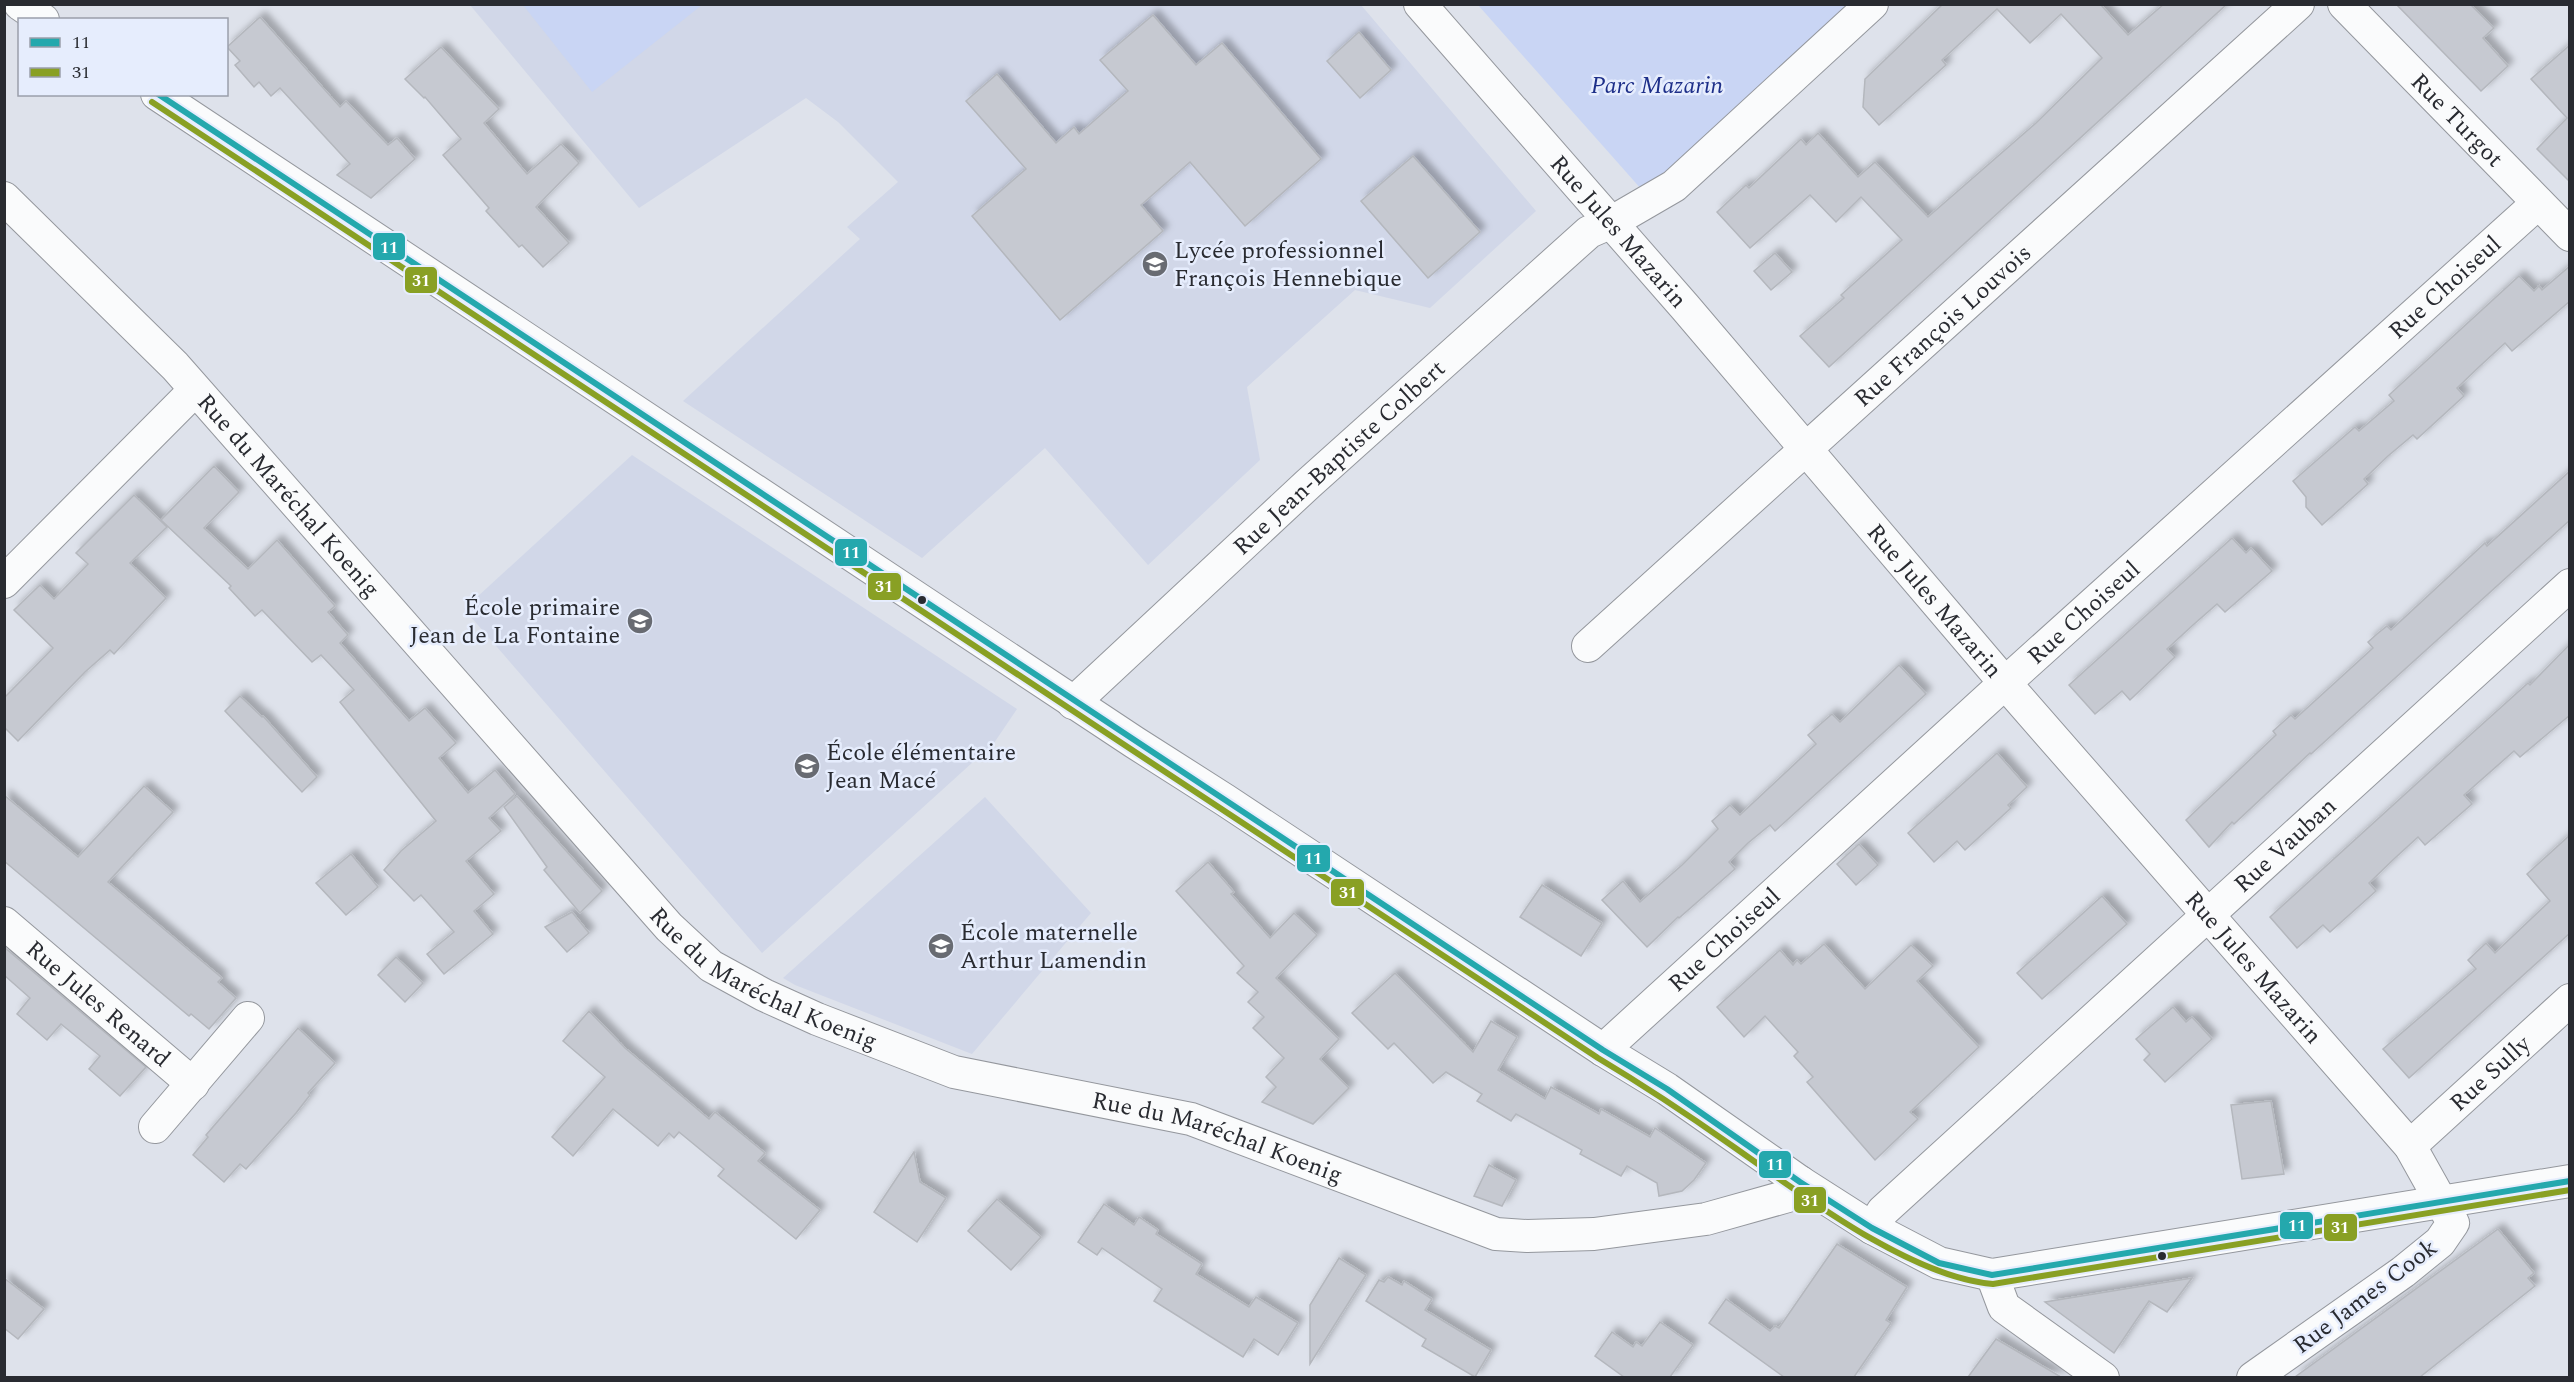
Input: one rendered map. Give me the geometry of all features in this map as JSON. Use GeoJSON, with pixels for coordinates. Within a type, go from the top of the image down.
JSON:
{"type":"FeatureCollection","features":[{"type":"Feature","properties":{"kind":"street"},"geometry":{"type":"LineString","coordinates":[[20,4],[40,18]]}},
{"type":"Feature","properties":{"kind":"street","name":"Rue Jules Mazarin"},"geometry":{"type":"LineString","coordinates":[[1420,4],[1612,222],[2005,683],[2410,1146],[2431,1187],[2442,1202]]}},
{"type":"Feature","properties":{"kind":"street","name":"Rue Jean-Baptiste Colbert"},"geometry":{"type":"LineString","coordinates":[[1073,703],[1308,484],[1589,232],[1612,222],[1674,186],[1872,4]]}},
{"type":"Feature","properties":{"kind":"street","name":"Rue François Louvois"},"geometry":{"type":"LineString","coordinates":[[1588,646],[2298,4]]}},
{"type":"Feature","properties":{"kind":"street","name":"Rue Turgot"},"geometry":{"type":"LineString","coordinates":[[2344,4],[2570,235]]}},
{"type":"Feature","properties":{"kind":"street"},"geometry":{"type":"LineString","coordinates":[[160,96],[1073,703],[1603,1050],[1667,1089],[1800,1182],[1872,1228],[1939,1263],[1992,1275],[2570,1181]]}},
{"type":"Feature","properties":{"kind":"street","name":"Rue du Maréchal Koenig"},"geometry":{"type":"LineString","coordinates":[[4,198],[175,366],[669,927],[711,966],[764,995],[817,1019],[954,1072],[1191,1119],[1496,1234],[1527,1236],[1594,1234],[1706,1219],[1788,1196],[1800,1182]]}},
{"type":"Feature","properties":{"kind":"street","name":"Rue Choiseul"},"geometry":{"type":"LineString","coordinates":[[1603,1050],[2005,683],[2538,203]]}},
{"type":"Feature","properties":{"kind":"street"},"geometry":{"type":"LineString","coordinates":[[4,582],[195,390]]}},
{"type":"Feature","properties":{"kind":"street","name":"Rue Vauban"},"geometry":{"type":"LineString","coordinates":[[1872,1228],[1883,1211],[2206,914],[2570,585]]}},
{"type":"Feature","properties":{"kind":"street","name":"Rue Jules Renard"},"geometry":{"type":"LineString","coordinates":[[4,923],[193,1084]]}},
{"type":"Feature","properties":{"kind":"street","name":"Rue Sully"},"geometry":{"type":"LineString","coordinates":[[2410,1146],[2570,1000]]}},
{"type":"Feature","properties":{"kind":"street","name":"Rue Jules Renard"},"geometry":{"type":"LineString","coordinates":[[155,1127],[248,1018]]}},
{"type":"Feature","properties":{"kind":"street","name":"Rue James Cook"},"geometry":{"type":"LineString","coordinates":[[2253,1377],[2403,1272],[2440,1242],[2453,1222],[2442,1202]]}},
{"type":"Feature","properties":{"kind":"street"},"geometry":{"type":"LineString","coordinates":[[1992,1275],[2004,1307],[2103,1377]]}},
{"type":"Feature","properties":{"kind":"shaded area","name":"Lycée professionnel François Hennebique"},"geometry":{"type":"Polygon","coordinates":[[[470,5],[1361,5],[1536,211],[1430,308],[1355,290],[1247,387],[1260,460],[1148,565],[1045,448],[922,558],[683,401],[860,239],[847,227],[898,182],[838,122],[806,98],[639,208],[470,5]]]}},
{"type":"Feature","properties":{"kind":"shaded area"},"geometry":{"type":"Polygon","coordinates":[[[632,455],[1017,709],[994,743],[762,953],[464,609],[632,455]]]}},
{"type":"Feature","properties":{"kind":"shaded area","name":"École maternelle Arthur Lamendin"},"geometry":{"type":"Polygon","coordinates":[[[985,797],[1091,913],[972,1054],[795,985],[783,978],[985,797]]]}},
{"type":"Feature","properties":{"kind":"green space"},"geometry":{"type":"Polygon","coordinates":[[[523,5],[702,5],[592,92],[523,5]]]}},
{"type":"Feature","properties":{"kind":"green space","name":"Parc Mazarin"},"geometry":{"type":"Polygon","coordinates":[[[1478,5],[1860,5],[1650,199],[1478,5]]]}},
{"type":"Feature","properties":{"kind":"building"},"geometry":{"type":"Polygon","coordinates":[[[1943,4],[2100,4],[2128,35],[2164,4],[2227,4],[1829,367],[1800,336],[1844,298],[1841,295],[1902,240],[1861,197],[1836,222],[1810,195],[1750,248],[1717,212],[1746,185],[1749,188],[1801,139],[1806,145],[1818,133],[1858,177],[1875,162],[1928,217],[2036,123],[2102,58],[2061,14],[2030,43],[1997,9],[1942,60],[1946,65],[1879,125],[1863,107],[1865,79],[1943,4]]]}},
{"type":"Feature","properties":{"kind":"building"},"geometry":{"type":"Polygon","coordinates":[[[2396,4],[2470,4],[2494,28],[2483,38],[2508,66],[2481,91],[2396,4]]]}},
{"type":"Feature","properties":{"kind":"building"},"geometry":{"type":"Polygon","coordinates":[[[1153,15],[1196,65],[1222,43],[1321,159],[1245,226],[1190,162],[1141,205],[1163,231],[1060,320],[972,216],[1026,169],[966,101],[997,74],[1056,143],[1074,127],[1079,134],[1128,91],[1100,60],[1153,15]]]}},
{"type":"Feature","properties":{"kind":"building"},"geometry":{"type":"Polygon","coordinates":[[[260,17],[340,107],[346,101],[388,145],[397,138],[415,159],[371,198],[337,175],[350,164],[280,88],[271,96],[259,82],[254,87],[235,65],[240,61],[228,46],[260,17]]]}},
{"type":"Feature","properties":{"kind":"building"},"geometry":{"type":"Polygon","coordinates":[[[1359,32],[1391,70],[1360,98],[1327,61],[1359,32]]]}},
{"type":"Feature","properties":{"kind":"building"},"geometry":{"type":"Polygon","coordinates":[[[2570,45],[2570,182],[2537,149],[2567,118],[2531,79],[2570,45]]]}},
{"type":"Feature","properties":{"kind":"building"},"geometry":{"type":"Polygon","coordinates":[[[441,47],[499,109],[484,123],[527,174],[561,144],[579,163],[536,207],[569,243],[543,267],[522,245],[519,247],[486,211],[489,208],[443,155],[461,139],[425,97],[405,79],[441,47]]]}},
{"type":"Feature","properties":{"kind":"building"},"geometry":{"type":"Polygon","coordinates":[[[1413,156],[1480,232],[1428,278],[1361,201],[1413,156]]]}},
{"type":"Feature","properties":{"kind":"building"},"geometry":{"type":"Polygon","coordinates":[[[1775,253],[1792,272],[1771,290],[1754,271],[1775,253]]]}},
{"type":"Feature","properties":{"kind":"building"},"geometry":{"type":"Polygon","coordinates":[[[2570,266],[2570,301],[2512,351],[2505,343],[2457,388],[2464,396],[2417,439],[2413,435],[2388,456],[2364,479],[2368,484],[2322,525],[2306,507],[2306,497],[2293,481],[2355,427],[2359,431],[2394,401],[2389,395],[2519,276],[2534,291],[2539,286],[2542,290],[2570,266]]]}},
{"type":"Feature","properties":{"kind":"building"},"geometry":{"type":"Polygon","coordinates":[[[214,466],[239,492],[204,528],[248,569],[277,540],[335,606],[328,612],[348,635],[340,643],[409,721],[425,708],[456,743],[439,758],[468,793],[495,770],[515,794],[489,818],[501,831],[466,861],[494,894],[474,911],[493,934],[444,974],[427,954],[454,932],[421,895],[414,901],[384,870],[401,851],[436,821],[340,702],[354,690],[321,655],[312,662],[262,610],[255,616],[229,588],[231,586],[161,520],[214,466]]]}},
{"type":"Feature","properties":{"kind":"building"},"geometry":{"type":"Polygon","coordinates":[[[2570,471],[2570,520],[2234,824],[2232,822],[2209,847],[2186,820],[2276,735],[2273,731],[2291,715],[2295,719],[2373,648],[2368,642],[2387,626],[2391,630],[2485,543],[2487,546],[2570,471]]]}},
{"type":"Feature","properties":{"kind":"building"},"geometry":{"type":"Polygon","coordinates":[[[134,495],[167,527],[130,563],[166,598],[114,654],[110,650],[85,672],[18,741],[4,727],[4,698],[53,648],[14,610],[40,585],[54,599],[88,564],[76,553],[134,495]]]}},
{"type":"Feature","properties":{"kind":"building"},"geometry":{"type":"Polygon","coordinates":[[[2232,538],[2246,553],[2251,548],[2272,571],[2225,612],[2217,604],[2193,625],[2167,649],[2175,657],[2130,700],[2122,691],[2095,714],[2069,685],[2232,538]]]}},
{"type":"Feature","properties":{"kind":"building"},"geometry":{"type":"Polygon","coordinates":[[[2570,644],[2570,715],[2520,757],[2514,751],[2464,795],[2472,804],[2425,845],[2418,837],[2369,883],[2376,891],[2330,932],[2323,925],[2297,948],[2270,917],[2528,683],[2530,685],[2570,644]]]}},
{"type":"Feature","properties":{"kind":"building"},"geometry":{"type":"Polygon","coordinates":[[[1899,665],[1926,694],[1775,831],[1770,825],[1748,843],[1729,862],[1735,869],[1678,917],[1647,947],[1602,900],[1623,881],[1640,902],[1718,829],[1712,821],[1730,805],[1740,815],[1816,744],[1808,735],[1832,714],[1840,722],[1899,665]]]}},
{"type":"Feature","properties":{"kind":"building"},"geometry":{"type":"Polygon","coordinates":[[[240,696],[263,716],[317,777],[302,792],[225,711],[240,696]]]}},
{"type":"Feature","properties":{"kind":"building"},"geometry":{"type":"Polygon","coordinates":[[[1997,753],[2027,787],[2008,805],[2011,808],[1965,850],[1957,841],[1934,862],[1908,833],[1997,753]]]}},
{"type":"Feature","properties":{"kind":"building"},"geometry":{"type":"Polygon","coordinates":[[[144,786],[173,812],[108,882],[222,978],[218,982],[236,998],[209,1029],[191,1014],[189,1016],[4,861],[4,795],[78,857],[144,786]]]}},
{"type":"Feature","properties":{"kind":"building"},"geometry":{"type":"Polygon","coordinates":[[[517,796],[602,891],[580,913],[544,870],[547,867],[504,807],[517,796]]]}},
{"type":"Feature","properties":{"kind":"building"},"geometry":{"type":"Polygon","coordinates":[[[2570,835],[2570,933],[2409,1078],[2383,1049],[2476,969],[2468,960],[2486,943],[2495,953],[2550,901],[2527,874],[2570,835]]]}},
{"type":"Feature","properties":{"kind":"building"},"geometry":{"type":"Polygon","coordinates":[[[1859,844],[1878,865],[1856,885],[1837,864],[1859,844]]]}},
{"type":"Feature","properties":{"kind":"building"},"geometry":{"type":"Polygon","coordinates":[[[351,854],[378,887],[346,915],[316,883],[351,854]]]}},
{"type":"Feature","properties":{"kind":"building"},"geometry":{"type":"Polygon","coordinates":[[[1208,862],[1234,892],[1231,894],[1270,938],[1294,913],[1317,935],[1276,978],[1339,1039],[1320,1059],[1349,1088],[1313,1124],[1262,1102],[1276,1087],[1266,1077],[1284,1058],[1253,1028],[1264,1017],[1248,1002],[1258,992],[1237,973],[1244,966],[1176,891],[1208,862]]]}},
{"type":"Feature","properties":{"kind":"building"},"geometry":{"type":"Polygon","coordinates":[[[1542,885],[1602,923],[1581,956],[1520,917],[1542,885]]]}},
{"type":"Feature","properties":{"kind":"building"},"geometry":{"type":"Polygon","coordinates":[[[2102,896],[2127,924],[2042,999],[2017,973],[2102,896]]]}},
{"type":"Feature","properties":{"kind":"building"},"geometry":{"type":"Polygon","coordinates":[[[572,912],[589,933],[567,952],[545,927],[572,912]]]}},
{"type":"Feature","properties":{"kind":"building"},"geometry":{"type":"Polygon","coordinates":[[[1824,944],[1865,989],[1911,945],[1933,966],[1917,981],[1979,1047],[1910,1112],[1918,1119],[1875,1160],[1807,1082],[1813,1077],[1794,1056],[1798,1052],[1765,1016],[1744,1037],[1717,1007],[1780,950],[1793,965],[1797,960],[1801,964],[1824,944]]]}},
{"type":"Feature","properties":{"kind":"building"},"geometry":{"type":"Polygon","coordinates":[[[4,947],[146,1067],[120,1096],[89,1069],[100,1056],[61,1024],[47,1040],[17,1014],[30,998],[4,975],[4,947]]]}},
{"type":"Feature","properties":{"kind":"building"},"geometry":{"type":"Polygon","coordinates":[[[396,957],[423,983],[405,1002],[378,975],[396,957]]]}},
{"type":"Feature","properties":{"kind":"building"},"geometry":{"type":"Polygon","coordinates":[[[1395,973],[1473,1052],[1491,1021],[1517,1037],[1498,1070],[1545,1099],[1551,1087],[1599,1114],[1601,1109],[1650,1137],[1655,1128],[1706,1163],[1694,1180],[1682,1191],[1659,1196],[1657,1183],[1627,1166],[1621,1176],[1580,1154],[1582,1150],[1516,1114],[1511,1121],[1477,1101],[1482,1094],[1446,1072],[1433,1083],[1394,1043],[1388,1049],[1352,1013],[1395,973]]]}},
{"type":"Feature","properties":{"kind":"building"},"geometry":{"type":"Polygon","coordinates":[[[2173,1007],[2186,1022],[2192,1017],[2212,1039],[2165,1082],[2144,1060],[2150,1054],[2136,1039],[2173,1007]]]}},
{"type":"Feature","properties":{"kind":"building"},"geometry":{"type":"Polygon","coordinates":[[[589,1011],[625,1048],[709,1119],[715,1112],[765,1153],[758,1161],[820,1210],[796,1239],[718,1176],[724,1169],[679,1132],[674,1138],[669,1133],[658,1146],[613,1109],[573,1156],[552,1137],[605,1077],[563,1041],[589,1011]]]}},
{"type":"Feature","properties":{"kind":"building"},"geometry":{"type":"Polygon","coordinates":[[[298,1028],[335,1063],[308,1093],[310,1095],[296,1113],[246,1169],[240,1164],[224,1182],[193,1155],[208,1137],[206,1135],[298,1028]]]}},
{"type":"Feature","properties":{"kind":"building"},"geometry":{"type":"Polygon","coordinates":[[[2271,1101],[2284,1174],[2242,1179],[2231,1105],[2271,1101]]]}},
{"type":"Feature","properties":{"kind":"building"},"geometry":{"type":"Polygon","coordinates":[[[914,1152],[920,1182],[946,1198],[917,1242],[874,1212],[914,1152]]]}},
{"type":"Feature","properties":{"kind":"building"},"geometry":{"type":"Polygon","coordinates":[[[1489,1165],[1516,1180],[1502,1206],[1474,1196],[1489,1165]]]}},
{"type":"Feature","properties":{"kind":"building"},"geometry":{"type":"Polygon","coordinates":[[[997,1199],[1041,1237],[1011,1270],[968,1231],[997,1199]]]}},
{"type":"Feature","properties":{"kind":"building"},"geometry":{"type":"Polygon","coordinates":[[[1104,1204],[1134,1225],[1139,1217],[1158,1230],[1156,1234],[1202,1264],[1196,1274],[1249,1307],[1256,1297],[1298,1323],[1278,1355],[1254,1339],[1243,1357],[1154,1301],[1162,1289],[1102,1248],[1097,1255],[1078,1242],[1104,1204]]]}},
{"type":"Feature","properties":{"kind":"building"},"geometry":{"type":"Polygon","coordinates":[[[2498,1229],[2534,1273],[2528,1278],[2535,1286],[2420,1377],[2295,1377],[2498,1229]]]}},
{"type":"Feature","properties":{"kind":"building"},"geometry":{"type":"Polygon","coordinates":[[[1837,1244],[1907,1287],[1886,1320],[1891,1323],[1854,1377],[1784,1377],[1709,1323],[1726,1299],[1770,1331],[1775,1326],[1779,1328],[1837,1244]]]}},
{"type":"Feature","properties":{"kind":"building"},"geometry":{"type":"Polygon","coordinates":[[[1339,1258],[1366,1275],[1310,1364],[1310,1305],[1339,1258]]]}},
{"type":"Feature","properties":{"kind":"building"},"geometry":{"type":"Polygon","coordinates":[[[1388,1277],[1402,1285],[1404,1281],[1432,1299],[1425,1310],[1491,1350],[1475,1377],[1422,1346],[1426,1339],[1366,1301],[1379,1280],[1384,1282],[1388,1277]]]}},
{"type":"Feature","properties":{"kind":"building"},"geometry":{"type":"Polygon","coordinates":[[[4,1278],[44,1309],[18,1339],[4,1328],[4,1278]]]}},
{"type":"Feature","properties":{"kind":"building"},"geometry":{"type":"Polygon","coordinates":[[[2192,1278],[2167,1312],[2149,1301],[2114,1353],[2045,1302],[2192,1278]]]}},
{"type":"Feature","properties":{"kind":"building"},"geometry":{"type":"Polygon","coordinates":[[[1660,1322],[1693,1345],[1670,1377],[1624,1377],[1595,1356],[1612,1332],[1633,1347],[1636,1342],[1642,1346],[1660,1322]]]}},
{"type":"Feature","properties":{"kind":"building"},"geometry":{"type":"Polygon","coordinates":[[[1996,1339],[2061,1377],[1968,1377],[1996,1339]]]}},
{"type":"Feature","properties":{"kind":"transit line","name":"11"},"geometry":{"type":"LineString","coordinates":[[161,96],[1603,1050],[1667,1089],[1800,1182],[1872,1228],[1939,1263],[1992,1275],[2570,1181]]}},
{"type":"Feature","properties":{"kind":"transit line","name":"31"},"geometry":{"type":"LineString","coordinates":[[152,102],[1681,1111],[1822,1208],[1891,1250],[1926,1266],[1960,1278],[1993,1284],[2570,1190]]}},
{"type":"Feature","properties":{"kind":"place","name":"Lycée professionnel François Hennebique"},"geometry":{"type":"Point","coordinates":[1155,264]}},
{"type":"Feature","properties":{"kind":"place","name":"École primaire Jean de La Fontaine"},"geometry":{"type":"Point","coordinates":[640,621]}},
{"type":"Feature","properties":{"kind":"place","name":"École élémentaire Jean Macé"},"geometry":{"type":"Point","coordinates":[807,766]}},
{"type":"Feature","properties":{"kind":"place","name":"École maternelle Arthur Lamendin"},"geometry":{"type":"Point","coordinates":[941,946]}}]}
